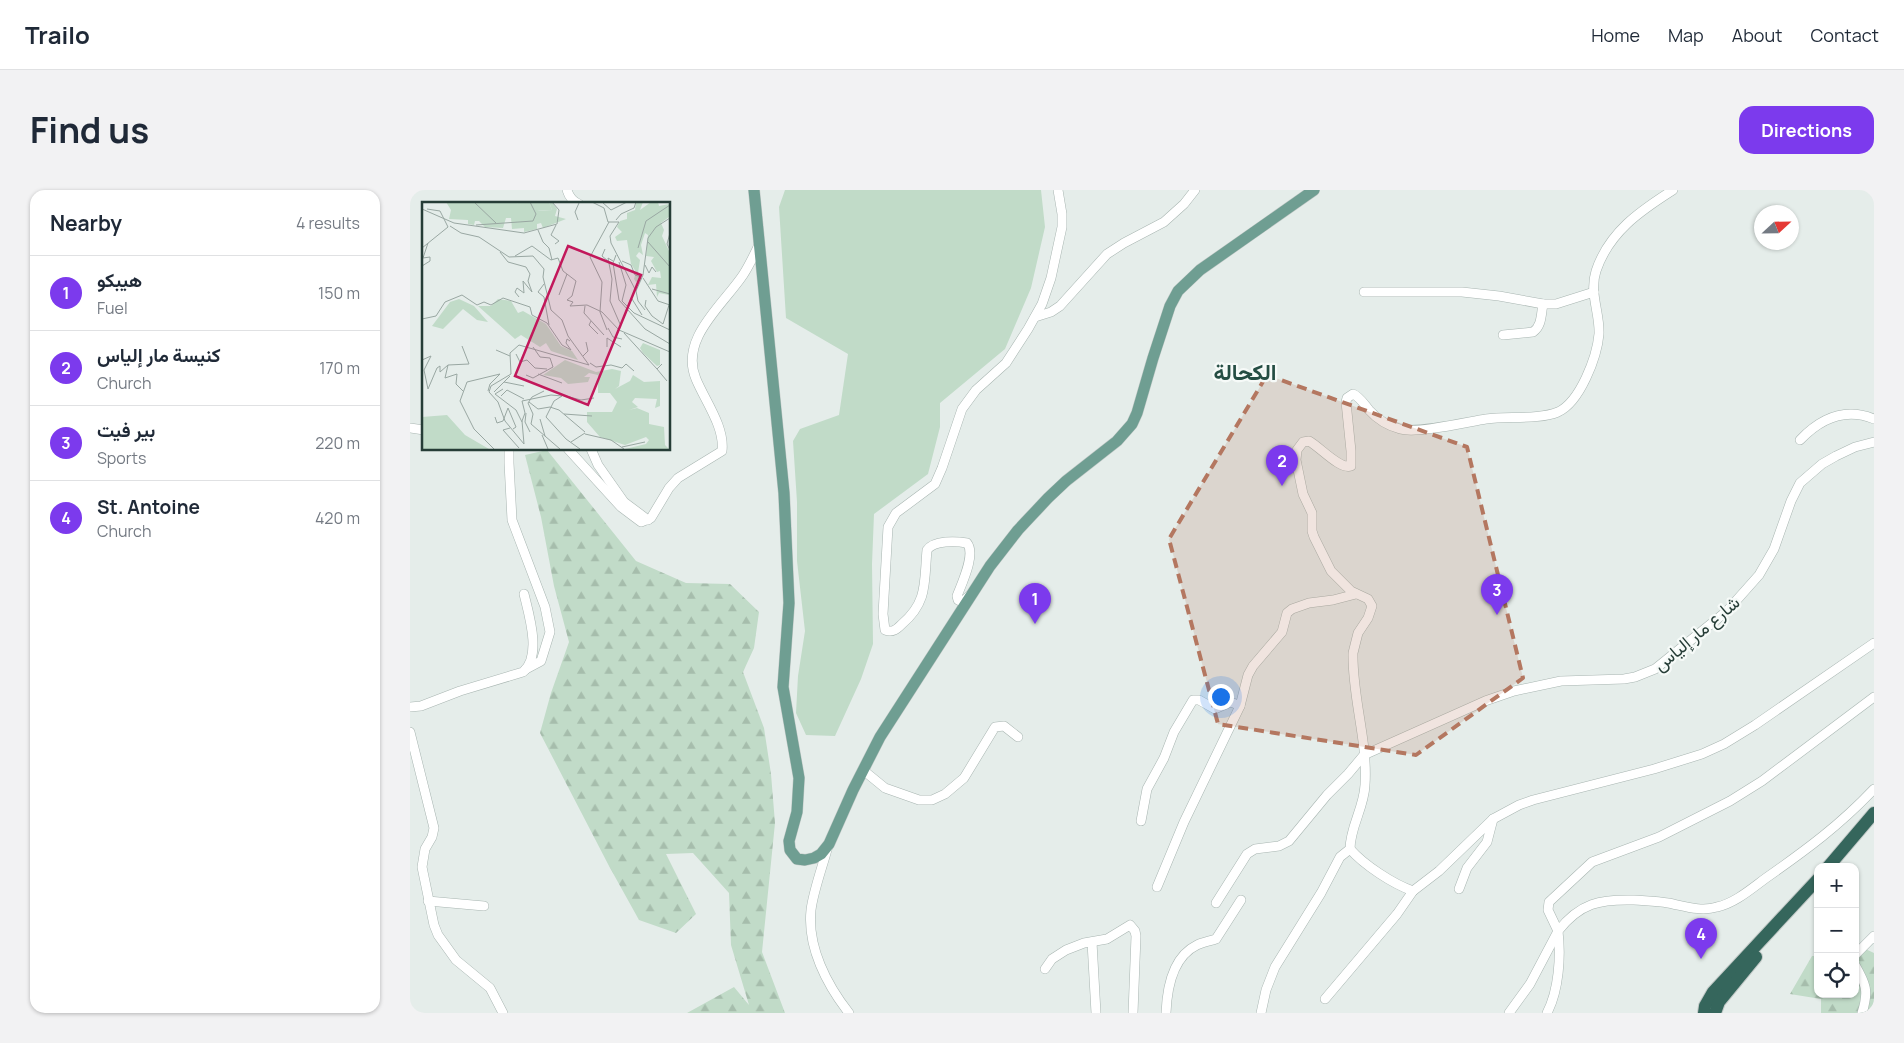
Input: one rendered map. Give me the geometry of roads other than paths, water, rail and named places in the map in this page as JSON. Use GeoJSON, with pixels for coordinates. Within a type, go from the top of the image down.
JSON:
{"type":"FeatureCollection","features":[{"type":"Feature","properties":{"kind":"highway"},"geometry":{"type":"LineString","coordinates":[[1831,863],[1874,813]]}},
{"type":"Feature","properties":{"kind":"highway"},"geometry":{"type":"LineString","coordinates":[[1838,863],[1874,822]]}},
{"type":"Feature","properties":{"kind":"highway"},"geometry":{"type":"LineString","coordinates":[[1704,1013],[1705,1006],[1713,992],[1814,882]]}},
{"type":"Feature","properties":{"kind":"highway"},"geometry":{"type":"LineString","coordinates":[[1715,1013],[1719,1002],[1726,993],[1814,892]]}},
{"type":"Feature","properties":{"kind":"main road"},"geometry":{"type":"LineString","coordinates":[[754,190],[784,493],[789,603],[783,687],[798,778],[797,812],[789,841],[790,850],[797,859],[805,860],[821,854],[829,844],[880,738],[973,592],[1003,549],[1030,516],[1066,481],[1117,441],[1132,424],[1168,312],[1178,291],[1200,270],[1314,190]]}},
{"type":"Feature","properties":{"kind":"street"},"geometry":{"type":"LineString","coordinates":[[567,190],[574,202]]}},
{"type":"Feature","properties":{"kind":"street"},"geometry":{"type":"LineString","coordinates":[[973,592],[962,602],[958,600],[957,596],[970,557],[970,547],[967,543],[933,544],[927,550],[924,590],[921,602],[915,612],[894,631],[885,630],[883,614],[888,527],[896,513],[935,484],[962,409],[976,390],[1006,363],[1035,318],[1048,289],[1061,232],[1062,214],[1058,190]]}},
{"type":"Feature","properties":{"kind":"street"},"geometry":{"type":"LineString","coordinates":[[1035,318],[1051,312],[1060,306],[1107,254],[1164,222],[1184,204],[1195,190]]}},
{"type":"Feature","properties":{"kind":"street"},"geometry":{"type":"LineString","coordinates":[[1413,891],[1402,887],[1365,863],[1350,849],[1350,836],[1361,809],[1365,786],[1364,755],[1353,653],[1358,633],[1368,618],[1372,606],[1368,599],[1344,586],[1331,572],[1314,537],[1312,513],[1303,494],[1296,460],[1297,450],[1303,442],[1309,441],[1343,466],[1351,466],[1352,451],[1346,402],[1347,398],[1353,394],[1375,417],[1402,430],[1417,430],[1488,419],[1551,414],[1564,408],[1574,399],[1581,388],[1596,348],[1599,333],[1594,292],[1595,273],[1598,265],[1614,237],[1636,214],[1673,190]]}},
{"type":"Feature","properties":{"kind":"street"},"geometry":{"type":"LineString","coordinates":[[569,450],[621,507],[641,522],[648,520],[654,515],[669,488],[678,478],[722,451],[722,440],[716,422],[694,376],[693,360],[696,340],[742,276],[759,245]]}},
{"type":"Feature","properties":{"kind":"street"},"geometry":{"type":"LineString","coordinates":[[1364,292],[1462,292],[1543,304],[1556,304],[1594,292]]}},
{"type":"Feature","properties":{"kind":"street"},"geometry":{"type":"LineString","coordinates":[[1503,334],[1533,332],[1536,330],[1539,325],[1543,304]]}},
{"type":"Feature","properties":{"kind":"street"},"geometry":{"type":"LineString","coordinates":[[1800,440],[1818,423],[1838,416],[1859,414],[1874,419]]}},
{"type":"Feature","properties":{"kind":"street","name":"شارع مار إلياس"},"geometry":{"type":"LineString","coordinates":[[1364,755],[1485,701],[1514,691],[1561,681],[1624,679],[1636,677],[1656,669],[1726,611],[1759,575],[1774,549],[1791,501],[1800,483],[1822,464],[1836,456],[1855,446],[1874,442]]}},
{"type":"Feature","properties":{"kind":"street"},"geometry":{"type":"LineString","coordinates":[[410,707],[421,706],[460,691],[523,672],[541,661],[550,632],[545,607],[512,520],[510,450]]}},
{"type":"Feature","properties":{"kind":"street"},"geometry":{"type":"LineString","coordinates":[[591,450],[598,465],[624,502],[648,520]]}},
{"type":"Feature","properties":{"kind":"street"},"geometry":{"type":"LineString","coordinates":[[524,594],[532,636],[531,660],[526,669]]}},
{"type":"Feature","properties":{"kind":"street"},"geometry":{"type":"LineString","coordinates":[[1157,887],[1184,822],[1240,706],[1253,666],[1282,632],[1287,613],[1304,604],[1333,600],[1356,594]]}},
{"type":"Feature","properties":{"kind":"street"},"geometry":{"type":"LineString","coordinates":[[1325,999],[1397,914],[1413,891],[1439,870],[1492,818],[1533,800],[1654,769],[1702,754],[1724,744],[1782,707],[1874,643]]}},
{"type":"Feature","properties":{"kind":"street"},"geometry":{"type":"LineString","coordinates":[[1548,1013],[1552,1002],[1558,964],[1558,931],[1548,910],[1549,902],[1587,866],[1597,860],[1659,837],[1735,798],[1779,770],[1874,697]]}},
{"type":"Feature","properties":{"kind":"street"},"geometry":{"type":"LineString","coordinates":[[1141,821],[1147,789],[1191,702],[1196,699],[1199,700],[1215,710],[1231,702],[1240,706]]}},
{"type":"Feature","properties":{"kind":"street"},"geometry":{"type":"LineString","coordinates":[[863,770],[885,788],[919,800],[932,800],[945,794],[964,778],[995,727],[1004,726],[1018,737]]}},
{"type":"Feature","properties":{"kind":"street"},"geometry":{"type":"LineString","coordinates":[[410,732],[434,828],[423,856],[422,867],[434,925],[446,948],[467,970],[490,988],[503,1013]]}},
{"type":"Feature","properties":{"kind":"street"},"geometry":{"type":"LineString","coordinates":[[1216,903],[1247,854],[1258,848],[1279,846],[1289,841],[1327,795],[1364,755]]}},
{"type":"Feature","properties":{"kind":"street"},"geometry":{"type":"LineString","coordinates":[[1509,1013],[1530,984],[1558,931],[1575,912],[1585,906],[1602,901],[1656,902],[1709,909],[1727,904],[1825,836],[1846,818],[1874,789]]}},
{"type":"Feature","properties":{"kind":"street"},"geometry":{"type":"LineString","coordinates":[[1459,889],[1467,868],[1487,842],[1492,818]]}},
{"type":"Feature","properties":{"kind":"street"},"geometry":{"type":"LineString","coordinates":[[829,844],[811,911],[812,935],[826,981],[848,1013]]}},
{"type":"Feature","properties":{"kind":"street"},"geometry":{"type":"LineString","coordinates":[[1261,1013],[1266,990],[1276,967],[1340,857],[1350,849]]}},
{"type":"Feature","properties":{"kind":"street"},"geometry":{"type":"LineString","coordinates":[[1166,1013],[1171,979],[1181,957],[1197,945],[1216,939],[1241,900]]}},
{"type":"Feature","properties":{"kind":"street"},"geometry":{"type":"LineString","coordinates":[[428,901],[484,906]]}},
{"type":"Feature","properties":{"kind":"street"},"geometry":{"type":"LineString","coordinates":[[1045,969],[1052,959],[1066,950],[1107,939],[1127,926],[1133,927],[1135,930],[1136,959],[1133,1013]]}},
{"type":"Feature","properties":{"kind":"street"},"geometry":{"type":"LineString","coordinates":[[1857,953],[1874,936]]}},
{"type":"Feature","properties":{"kind":"street"},"geometry":{"type":"LineString","coordinates":[[1092,942],[1096,1013]]}},
{"type":"Feature","properties":{"kind":"street"},"geometry":{"type":"LineString","coordinates":[[1859,970],[1863,976],[1866,987],[1865,1005],[1862,1013]]}},
{"type":"Feature","properties":{"kind":"place","name":"كنيسة مار إلياس"},"geometry":{"type":"Point","coordinates":[1282,486]}},
{"type":"Feature","properties":{"kind":"place","name":"بير فيت"},"geometry":{"type":"Point","coordinates":[1497,615]}},
{"type":"Feature","properties":{"kind":"place","name":"هيبكو"},"geometry":{"type":"Point","coordinates":[1035,624]}},
{"type":"Feature","properties":{"kind":"place","name":"St. Antoine"},"geometry":{"type":"Point","coordinates":[1701,959]}},
{"type":"Feature","properties":{"kind":"district","name":"الكحالة"},"geometry":{"type":"Point","coordinates":[1245,372]}}]}
